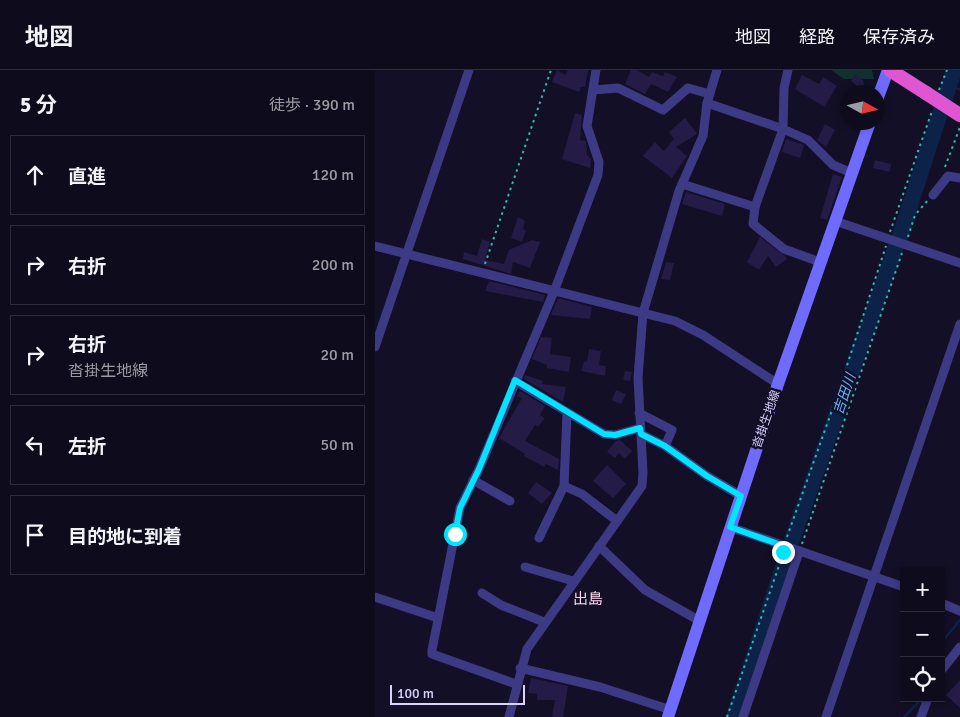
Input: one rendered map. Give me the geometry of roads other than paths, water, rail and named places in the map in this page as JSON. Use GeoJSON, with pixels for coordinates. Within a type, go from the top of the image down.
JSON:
{"type":"FeatureCollection","features":[{"type":"Feature","properties":{"kind":"highway"},"geometry":{"type":"LineString","coordinates":[[889,70],[932,93],[960,115]]}},
{"type":"Feature","properties":{"kind":"main road"},"geometry":{"type":"LineString","coordinates":[[883,85],[889,70]]}},
{"type":"Feature","properties":{"kind":"main road","name":"沓掛生地線"},"geometry":{"type":"LineString","coordinates":[[670,714],[778,384],[867,130]]}},
{"type":"Feature","properties":{"kind":"street"},"geometry":{"type":"LineString","coordinates":[[375,347],[469,70]]}},
{"type":"Feature","properties":{"kind":"street"},"geometry":{"type":"LineString","coordinates":[[516,684],[432,654],[460,508],[555,289],[597,175],[599,162],[587,126],[596,70]]}},
{"type":"Feature","properties":{"kind":"street"},"geometry":{"type":"LineString","coordinates":[[509,717],[520,668],[527,649],[544,622],[642,486],[638,378],[643,312],[682,184],[703,136],[707,103],[717,70]]}},
{"type":"Feature","properties":{"kind":"street"},"geometry":{"type":"LineString","coordinates":[[788,70],[784,88],[783,129],[755,207],[753,224],[784,249],[820,262]]}},
{"type":"Feature","properties":{"kind":"street"},"geometry":{"type":"LineString","coordinates":[[593,90],[618,88],[663,110],[688,88],[710,94]]}},
{"type":"Feature","properties":{"kind":"street"},"geometry":{"type":"LineString","coordinates":[[707,103],[783,129],[808,140],[833,165],[851,173]]}},
{"type":"Feature","properties":{"kind":"street"},"geometry":{"type":"LineString","coordinates":[[933,195],[948,176],[960,178]]}},
{"type":"Feature","properties":{"kind":"street"},"geometry":{"type":"LineString","coordinates":[[682,184],[755,207]]}},
{"type":"Feature","properties":{"kind":"street"},"geometry":{"type":"LineString","coordinates":[[835,220],[960,263]]}},
{"type":"Feature","properties":{"kind":"street"},"geometry":{"type":"LineString","coordinates":[[375,246],[482,274],[555,289],[675,321],[703,335],[778,384]]}},
{"type":"Feature","properties":{"kind":"street"},"geometry":{"type":"LineString","coordinates":[[826,717],[960,324]]}},
{"type":"Feature","properties":{"kind":"street"},"geometry":{"type":"LineString","coordinates":[[515,380],[604,434],[615,435],[640,431],[707,476],[741,496]]}},
{"type":"Feature","properties":{"kind":"street"},"geometry":{"type":"LineString","coordinates":[[539,538],[564,486],[567,413]]}},
{"type":"Feature","properties":{"kind":"street"},"geometry":{"type":"LineString","coordinates":[[639,413],[672,430],[665,446]]}},
{"type":"Feature","properties":{"kind":"street"},"geometry":{"type":"LineString","coordinates":[[473,480],[510,501]]}},
{"type":"Feature","properties":{"kind":"street"},"geometry":{"type":"LineString","coordinates":[[564,486],[582,494],[617,521]]}},
{"type":"Feature","properties":{"kind":"street"},"geometry":{"type":"LineString","coordinates":[[730,527],[900,586]]}},
{"type":"Feature","properties":{"kind":"street"},"geometry":{"type":"LineString","coordinates":[[599,546],[645,590],[700,621]]}},
{"type":"Feature","properties":{"kind":"street"},"geometry":{"type":"LineString","coordinates":[[743,717],[799,552]]}},
{"type":"Feature","properties":{"kind":"street"},"geometry":{"type":"LineString","coordinates":[[525,567],[573,581]]}},
{"type":"Feature","properties":{"kind":"street"},"geometry":{"type":"LineString","coordinates":[[482,594],[501,605],[544,622]]}},
{"type":"Feature","properties":{"kind":"street"},"geometry":{"type":"LineString","coordinates":[[375,597],[438,618]]}},
{"type":"Feature","properties":{"kind":"street"},"geometry":{"type":"LineString","coordinates":[[945,605],[960,611]]}},
{"type":"Feature","properties":{"kind":"street"},"geometry":{"type":"LineString","coordinates":[[945,666],[960,647]]}},
{"type":"Feature","properties":{"kind":"street"},"geometry":{"type":"LineString","coordinates":[[520,668],[600,687],[670,714]]}},
{"type":"Feature","properties":{"kind":"street"},"geometry":{"type":"LineString","coordinates":[[921,717],[927,702]]}},
{"type":"Feature","properties":{"kind":"waterway","name":"吉田川"},"geometry":{"type":"LineString","coordinates":[[734,717],[792,540],[901,233],[954,70]]}},
{"type":"Feature","properties":{"kind":"waterway"},"geometry":{"type":"LineString","coordinates":[[950,84],[960,90]]}},
{"type":"Feature","properties":{"kind":"waterway"},"geometry":{"type":"LineString","coordinates":[[945,638],[960,620]]}},
{"type":"Feature","properties":{"kind":"waterway"},"geometry":{"type":"LineString","coordinates":[[904,717],[917,702]]}},
{"type":"Feature","properties":{"kind":"district","name":"出島"},"geometry":{"type":"Point","coordinates":[588,599]}}]}
